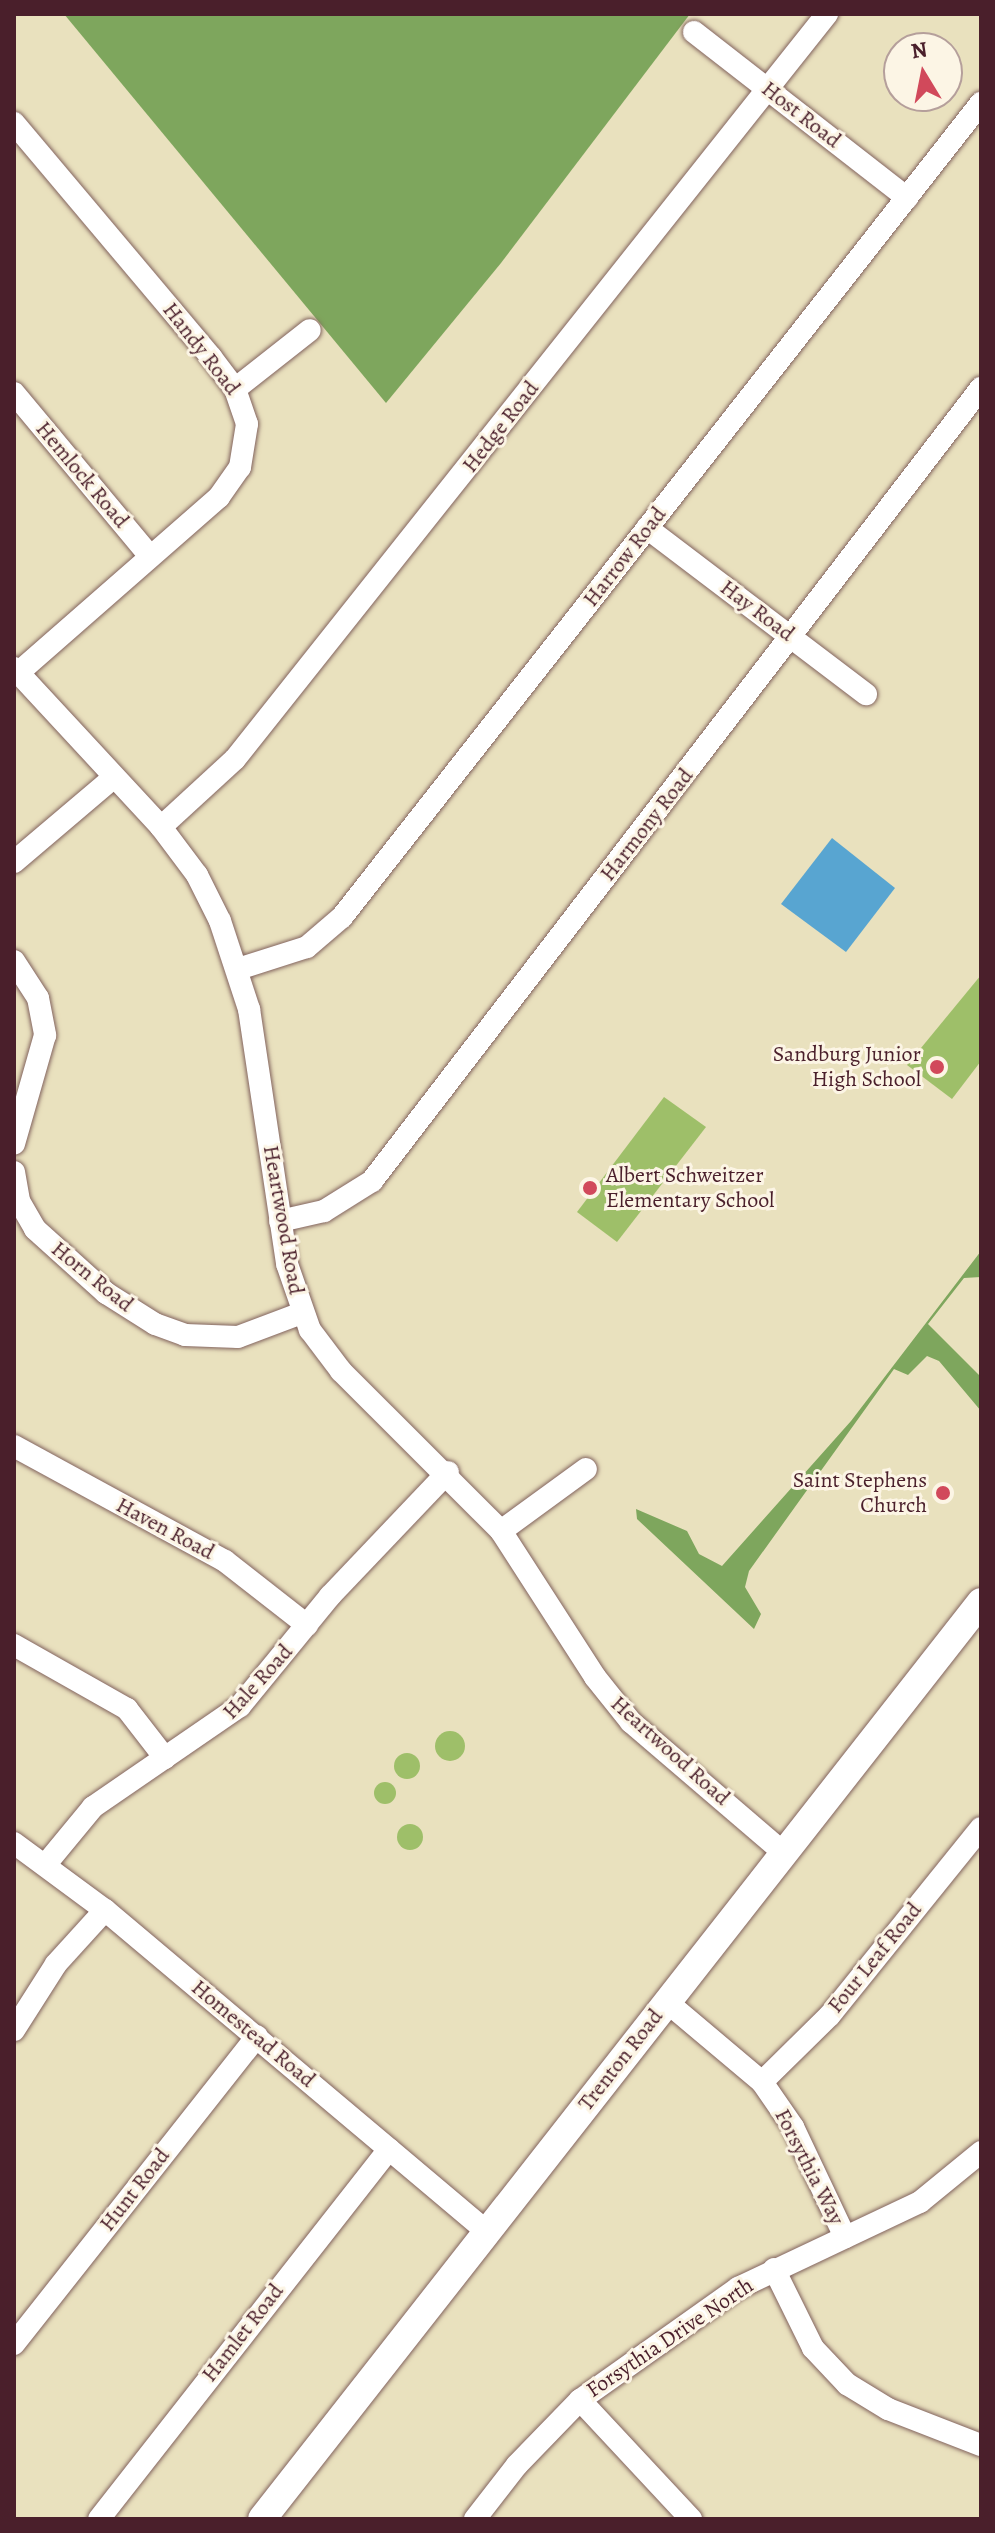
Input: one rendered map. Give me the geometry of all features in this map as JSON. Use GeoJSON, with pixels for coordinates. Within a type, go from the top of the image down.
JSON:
{"type":"FeatureCollection","features":[{"type":"Feature","properties":{"kind":"main road","name":"Trenton Road"},"geometry":{"type":"LineString","coordinates":[[262,2519],[981,1602]]}},
{"type":"Feature","properties":{"kind":"street","name":"Hedge Road"},"geometry":{"type":"LineString","coordinates":[[161,827],[235,759],[827,14]]}},
{"type":"Feature","properties":{"kind":"street","name":"Host Road"},"geometry":{"type":"LineString","coordinates":[[694,32],[907,198]]}},
{"type":"Feature","properties":{"kind":"street","name":"Harrow Road"},"geometry":{"type":"LineString","coordinates":[[238,969],[307,947],[342,917],[981,103]]}},
{"type":"Feature","properties":{"kind":"street","name":"Handy Road"},"geometry":{"type":"LineString","coordinates":[[14,123],[235,389],[247,424],[240,467],[219,497],[16,670]]}},
{"type":"Feature","properties":{"kind":"street"},"geometry":{"type":"LineString","coordinates":[[235,389],[310,330]]}},
{"type":"Feature","properties":{"kind":"street","name":"Harmony Road"},"geometry":{"type":"LineString","coordinates":[[280,1221],[324,1211],[372,1181],[981,388]]}},
{"type":"Feature","properties":{"kind":"street","name":"Hemlock Road"},"geometry":{"type":"LineString","coordinates":[[14,393],[150,556]]}},
{"type":"Feature","properties":{"kind":"street","name":"Hay Road"},"geometry":{"type":"LineString","coordinates":[[647,528],[866,694]]}},
{"type":"Feature","properties":{"kind":"street","name":"Heartwood Road"},"geometry":{"type":"LineString","coordinates":[[16,670],[161,827],[197,875],[238,969],[256,1045],[280,1221],[302,1313],[341,1371],[448,1472],[501,1531],[595,1677],[631,1722],[785,1854]]}},
{"type":"Feature","properties":{"kind":"street"},"geometry":{"type":"LineString","coordinates":[[14,862],[113,778]]}},
{"type":"Feature","properties":{"kind":"street"},"geometry":{"type":"LineString","coordinates":[[14,961],[38,998],[45,1035],[14,1144]]}},
{"type":"Feature","properties":{"kind":"street","name":"Horn Road"},"geometry":{"type":"LineString","coordinates":[[14,1172],[19,1201],[35,1229],[106,1293],[155,1324],[185,1335],[238,1337],[302,1313]]}},
{"type":"Feature","properties":{"kind":"street","name":"Haven Road"},"geometry":{"type":"LineString","coordinates":[[14,1446],[225,1561],[307,1625]]}},
{"type":"Feature","properties":{"kind":"street"},"geometry":{"type":"LineString","coordinates":[[501,1531],[586,1469]]}},
{"type":"Feature","properties":{"kind":"street","name":"Hale Road"},"geometry":{"type":"LineString","coordinates":[[46,1864],[93,1807],[232,1714],[307,1625],[448,1472]]}},
{"type":"Feature","properties":{"kind":"street"},"geometry":{"type":"LineString","coordinates":[[14,1645],[127,1709],[165,1758]]}},
{"type":"Feature","properties":{"kind":"street","name":"Four Leaf Road"},"geometry":{"type":"LineString","coordinates":[[762,2082],[830,2015],[981,1828]]}},
{"type":"Feature","properties":{"kind":"street","name":"Homestead Road"},"geometry":{"type":"LineString","coordinates":[[14,1843],[105,1910],[487,2232]]}},
{"type":"Feature","properties":{"kind":"street"},"geometry":{"type":"LineString","coordinates":[[14,2030],[56,1964],[105,1910]]}},
{"type":"Feature","properties":{"kind":"street","name":"Forsythia Way"},"geometry":{"type":"LineString","coordinates":[[667,2002],[762,2082],[793,2127],[845,2237]]}},
{"type":"Feature","properties":{"kind":"street","name":"Hunt Road"},"geometry":{"type":"LineString","coordinates":[[14,2344],[257,2036]]}},
{"type":"Feature","properties":{"kind":"street","name":"Hamlet Road"},"geometry":{"type":"LineString","coordinates":[[99,2519],[389,2149]]}},
{"type":"Feature","properties":{"kind":"street","name":"Forsythia Drive North"},"geometry":{"type":"LineString","coordinates":[[475,2519],[517,2465],[580,2400],[717,2301],[774,2269],[920,2202],[981,2152]]}},
{"type":"Feature","properties":{"kind":"street"},"geometry":{"type":"LineString","coordinates":[[774,2269],[813,2348],[847,2384],[888,2409],[981,2445]]}},
{"type":"Feature","properties":{"kind":"street"},"geometry":{"type":"LineString","coordinates":[[580,2400],[691,2519]]}},
{"type":"Feature","properties":{"kind":"green space"},"geometry":{"type":"Polygon","coordinates":[[[64,14],[690,14],[501,263],[386,403],[64,14]]]}},
{"type":"Feature","properties":{"kind":"green space"},"geometry":{"type":"Polygon","coordinates":[[[981,975],[981,1061],[952,1099],[907,1065],[981,975]]]}},
{"type":"Feature","properties":{"kind":"green space"},"geometry":{"type":"Polygon","coordinates":[[[664,1097],[706,1127],[617,1242],[577,1212],[664,1097]]]}},
{"type":"Feature","properties":{"kind":"green space"},"geometry":{"type":"Polygon","coordinates":[[[981,1251],[981,1277],[964,1278],[928,1324],[981,1377],[981,1411],[939,1361],[927,1356],[908,1375],[894,1369],[749,1571],[745,1587],[761,1614],[754,1629],[637,1519],[636,1509],[687,1531],[699,1554],[722,1566],[851,1421],[981,1251]]]}},
{"type":"Feature","properties":{"kind":"green space"},"geometry":{"type":"Polygon","coordinates":[[[450,1731],[456,1732],[464,1740],[464,1752],[456,1760],[450,1761],[444,1760],[436,1752],[435,1746],[436,1740],[444,1732],[450,1731]]]}},
{"type":"Feature","properties":{"kind":"green space"},"geometry":{"type":"Polygon","coordinates":[[[407,1753],[416,1757],[420,1766],[416,1775],[407,1779],[398,1775],[394,1766],[398,1757],[407,1753]]]}},
{"type":"Feature","properties":{"kind":"green space"},"geometry":{"type":"Polygon","coordinates":[[[381,1782],[389,1782],[396,1793],[389,1804],[381,1804],[374,1797],[374,1789],[381,1782]]]}},
{"type":"Feature","properties":{"kind":"green space"},"geometry":{"type":"Polygon","coordinates":[[[410,1824],[419,1828],[423,1837],[419,1846],[410,1850],[401,1846],[397,1837],[401,1828],[410,1824]]]}},
{"type":"Feature","properties":{"kind":"water"},"geometry":{"type":"Polygon","coordinates":[[[832,838],[895,888],[846,952],[781,904],[832,838]]]}},
{"type":"Feature","properties":{"kind":"place","name":"Sandburg Junior High School"},"geometry":{"type":"Point","coordinates":[937,1067]}},
{"type":"Feature","properties":{"kind":"place","name":"Albert Schweitzer Elementary School"},"geometry":{"type":"Point","coordinates":[590,1188]}},
{"type":"Feature","properties":{"kind":"place","name":"Saint Stephens Church"},"geometry":{"type":"Point","coordinates":[943,1493]}}]}
